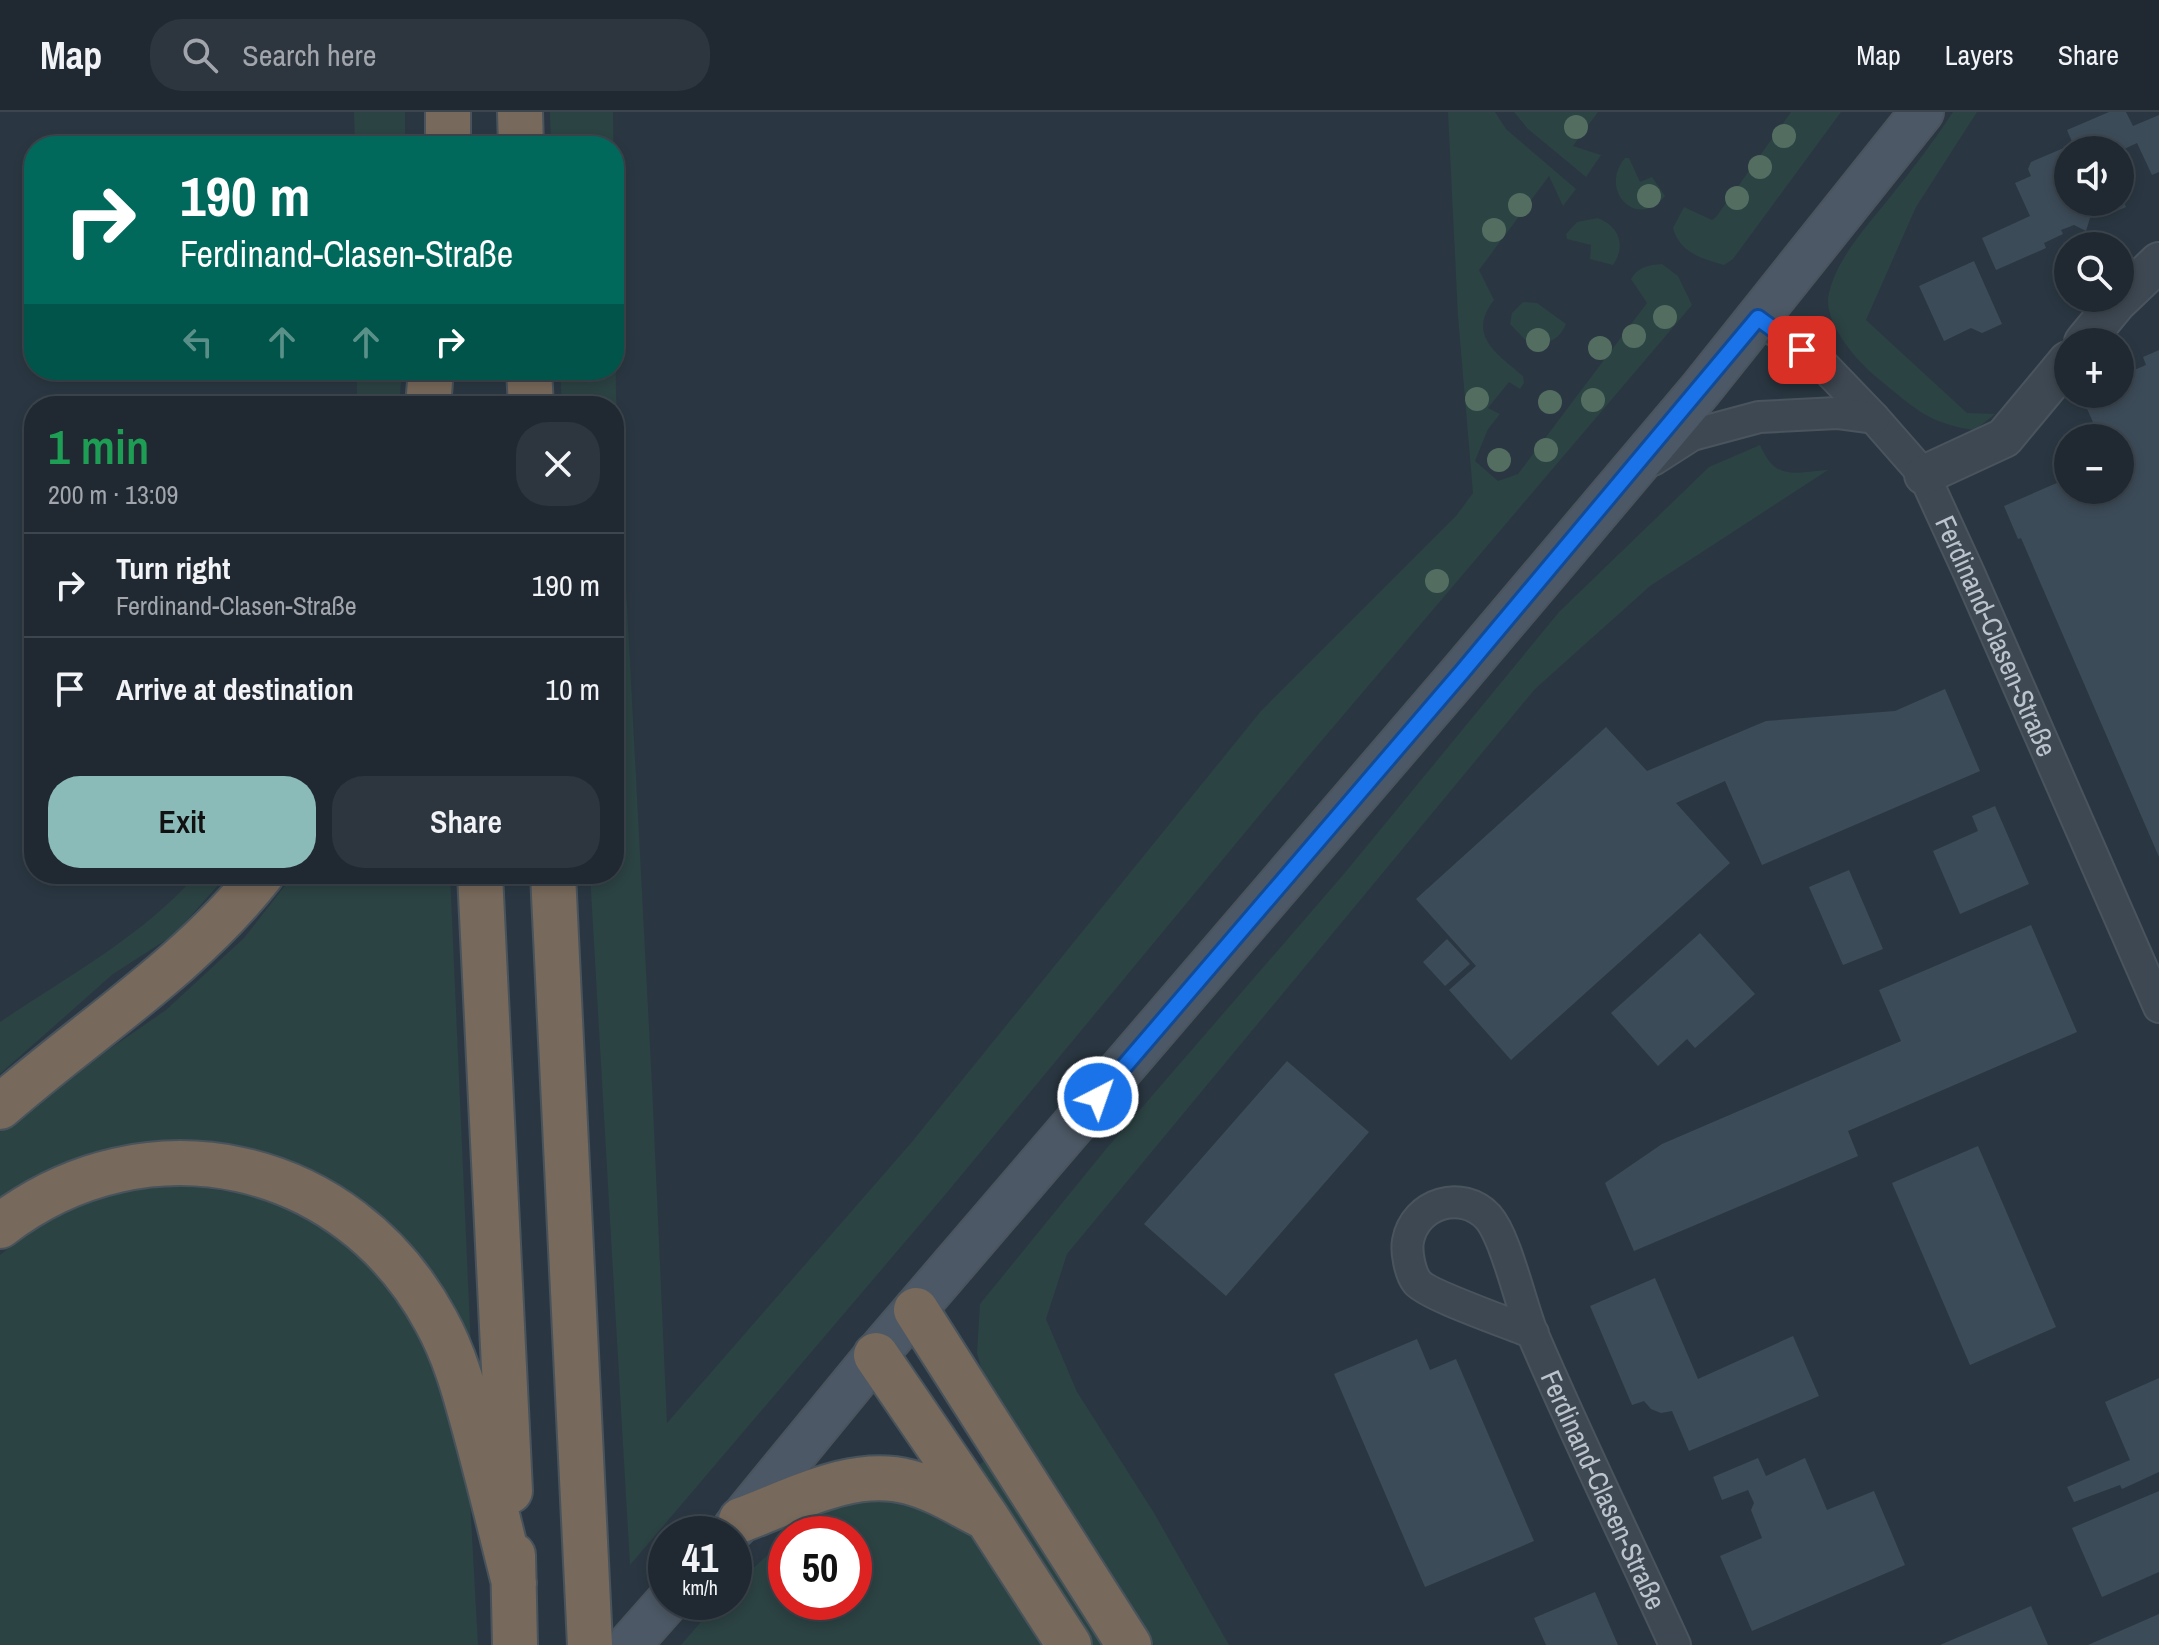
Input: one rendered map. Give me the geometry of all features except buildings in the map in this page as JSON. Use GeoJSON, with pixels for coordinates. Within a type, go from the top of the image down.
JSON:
{"type":"FeatureCollection","features":[{"type":"Feature","properties":{"kind":"highway"},"geometry":{"type":"LineString","coordinates":[[448,112],[448,136]]}},
{"type":"Feature","properties":{"kind":"highway"},"geometry":{"type":"LineString","coordinates":[[520,112],[521,136]]}},
{"type":"Feature","properties":{"kind":"highway"},"geometry":{"type":"LineString","coordinates":[[0,1107],[162,977],[216,928],[253,884]]}},
{"type":"Feature","properties":{"kind":"highway"},"geometry":{"type":"LineString","coordinates":[[480,884],[515,1645]]}},
{"type":"Feature","properties":{"kind":"highway"},"geometry":{"type":"LineString","coordinates":[[553,884],[590,1645]]}},
{"type":"Feature","properties":{"kind":"highway"},"geometry":{"type":"LineString","coordinates":[[0,1226],[31,1204],[65,1187],[113,1169],[164,1161],[222,1165],[264,1175],[305,1191],[342,1214],[372,1239],[407,1277],[437,1321],[461,1380],[514,1583]]}},
{"type":"Feature","properties":{"kind":"highway"},"geometry":{"type":"LineString","coordinates":[[916,1310],[1129,1645]]}},
{"type":"Feature","properties":{"kind":"highway"},"geometry":{"type":"LineString","coordinates":[[876,1355],[1069,1645]]}},
{"type":"Feature","properties":{"kind":"highway"},"geometry":{"type":"LineString","coordinates":[[752,1520],[850,1481],[876,1478],[907,1481],[932,1490],[987,1518]]}},
{"type":"Feature","properties":{"kind":"main road"},"geometry":{"type":"LineString","coordinates":[[744,1516],[876,1355],[1627,476],[1922,112]]}},
{"type":"Feature","properties":{"kind":"main road"},"geometry":{"type":"LineString","coordinates":[[629,1645],[652,1620]]}},
{"type":"Feature","properties":{"kind":"street"},"geometry":{"type":"LineString","coordinates":[[2096,328],[2117,302],[2159,262]]}},
{"type":"Feature","properties":{"kind":"street","name":"Ferdinand-Clasen-Straße"},"geometry":{"type":"LineString","coordinates":[[1758,318],[1824,366],[1924,475],[2159,1007]]}},
{"type":"Feature","properties":{"kind":"street"},"geometry":{"type":"LineString","coordinates":[[1924,475],[2004,438],[2054,378]]}},
{"type":"Feature","properties":{"kind":"street"},"geometry":{"type":"LineString","coordinates":[[1627,476],[1692,435],[1759,417],[1837,413],[1874,418]]}},
{"type":"Feature","properties":{"kind":"street","name":"Ferdinand-Clasen-Straße"},"geometry":{"type":"LineString","coordinates":[[1533,1333],[1431,1293],[1416,1281],[1409,1261],[1408,1241],[1415,1222],[1430,1207],[1450,1202],[1469,1203],[1488,1217],[1500,1236],[1533,1333],[1675,1645]]}},
{"type":"Feature","properties":{"kind":"green space"},"geometry":{"type":"Polygon","coordinates":[[[354,112],[405,112],[405,136],[355,136],[354,112]]]}},
{"type":"Feature","properties":{"kind":"green space"},"geometry":{"type":"Polygon","coordinates":[[[550,112],[613,112],[613,136],[551,136],[550,112]]]}},
{"type":"Feature","properties":{"kind":"green space"},"geometry":{"type":"Polygon","coordinates":[[[1448,112],[1495,112],[1506,129],[1576,189],[1563,206],[1549,176],[1479,270],[1494,300],[1486,313],[1484,334],[1495,352],[1523,376],[1524,383],[1520,389],[1509,382],[1488,408],[1500,414],[1488,429],[1475,461],[1498,481],[1518,474],[1647,303],[1631,279],[1640,269],[1662,264],[1678,276],[1692,305],[1306,759],[945,1195],[672,1516],[648,1516],[648,1544],[630,1565],[591,884],[624,884],[624,548],[667,1423],[911,1143],[1261,711],[1456,516],[1473,493],[1458,316],[1448,112]]]}},
{"type":"Feature","properties":{"kind":"green space"},"geometry":{"type":"Polygon","coordinates":[[[1514,112],[1598,112],[1573,146],[1601,155],[1586,177],[1528,129],[1514,112]]]}},
{"type":"Feature","properties":{"kind":"green space"},"geometry":{"type":"Polygon","coordinates":[[[1791,112],[1841,112],[1733,259],[1724,265],[1686,249],[1673,228],[1684,207],[1712,220],[1716,217],[1791,112]]]}},
{"type":"Feature","properties":{"kind":"green space"},"geometry":{"type":"Polygon","coordinates":[[[1953,112],[1977,112],[1916,207],[1866,320],[1967,413],[1995,414],[1975,430],[1944,423],[1920,412],[1875,376],[1842,339],[1828,304],[1839,266],[1953,112]]]}},
{"type":"Feature","properties":{"kind":"green space"},"geometry":{"type":"Polygon","coordinates":[[[1625,158],[1629,158],[1640,182],[1652,177],[1665,196],[1654,206],[1633,208],[1618,193],[1618,170],[1625,158]]]}},
{"type":"Feature","properties":{"kind":"green space"},"geometry":{"type":"Polygon","coordinates":[[[1598,218],[1611,226],[1619,238],[1619,251],[1613,265],[1590,259],[1591,245],[1567,239],[1566,234],[1577,222],[1598,218]]]}},
{"type":"Feature","properties":{"kind":"green space"},"geometry":{"type":"Polygon","coordinates":[[[1523,302],[1537,303],[1566,324],[1560,335],[1547,342],[1530,345],[1510,324],[1512,313],[1523,302]]]}},
{"type":"Feature","properties":{"kind":"green space"},"geometry":{"type":"Polygon","coordinates":[[[357,380],[401,380],[400,396],[357,396],[357,380]]]}},
{"type":"Feature","properties":{"kind":"green space"},"geometry":{"type":"Polygon","coordinates":[[[561,380],[616,380],[616,396],[561,396],[561,380]]]}},
{"type":"Feature","properties":{"kind":"green space"},"geometry":{"type":"Polygon","coordinates":[[[1760,445],[1766,457],[1780,470],[1796,473],[1828,470],[1650,586],[1535,689],[1067,1254],[1046,1319],[1077,1392],[1154,1513],[1229,1645],[1154,1645],[985,1383],[977,1353],[980,1304],[1106,1149],[1343,875],[1559,612],[1709,467],[1760,445]]]}},
{"type":"Feature","properties":{"kind":"green space"},"geometry":{"type":"Polygon","coordinates":[[[187,884],[219,884],[175,934],[113,974],[0,1074],[0,1022],[129,936],[187,884]]]}},
{"type":"Feature","properties":{"kind":"green space"},"geometry":{"type":"Polygon","coordinates":[[[286,884],[450,884],[471,1350],[255,1159],[0,1214],[0,1132],[43,1095],[166,1010],[244,938],[286,884]]]}},
{"type":"Feature","properties":{"kind":"green space"},"geometry":{"type":"Polygon","coordinates":[[[179,1184],[263,1197],[346,1238],[415,1309],[449,1388],[469,1482],[478,1645],[0,1645],[0,1255],[54,1213],[110,1192],[179,1184]]]}},
{"type":"Feature","properties":{"kind":"green space"},"geometry":{"type":"Polygon","coordinates":[[[989,1457],[1110,1645],[1086,1645],[972,1471],[989,1457]]]}},
{"type":"Feature","properties":{"kind":"green space"},"geometry":{"type":"Polygon","coordinates":[[[869,1495],[923,1503],[974,1528],[1047,1645],[681,1645],[703,1620],[752,1620],[752,1569],[768,1555],[768,1620],[872,1620],[872,1516],[816,1516],[837,1501],[869,1495]]]}},
{"type":"Feature","properties":{"kind":"route"},"geometry":{"type":"LineString","coordinates":[[1098,1097],[1462,672],[1758,318],[1802,350]]}}]}
